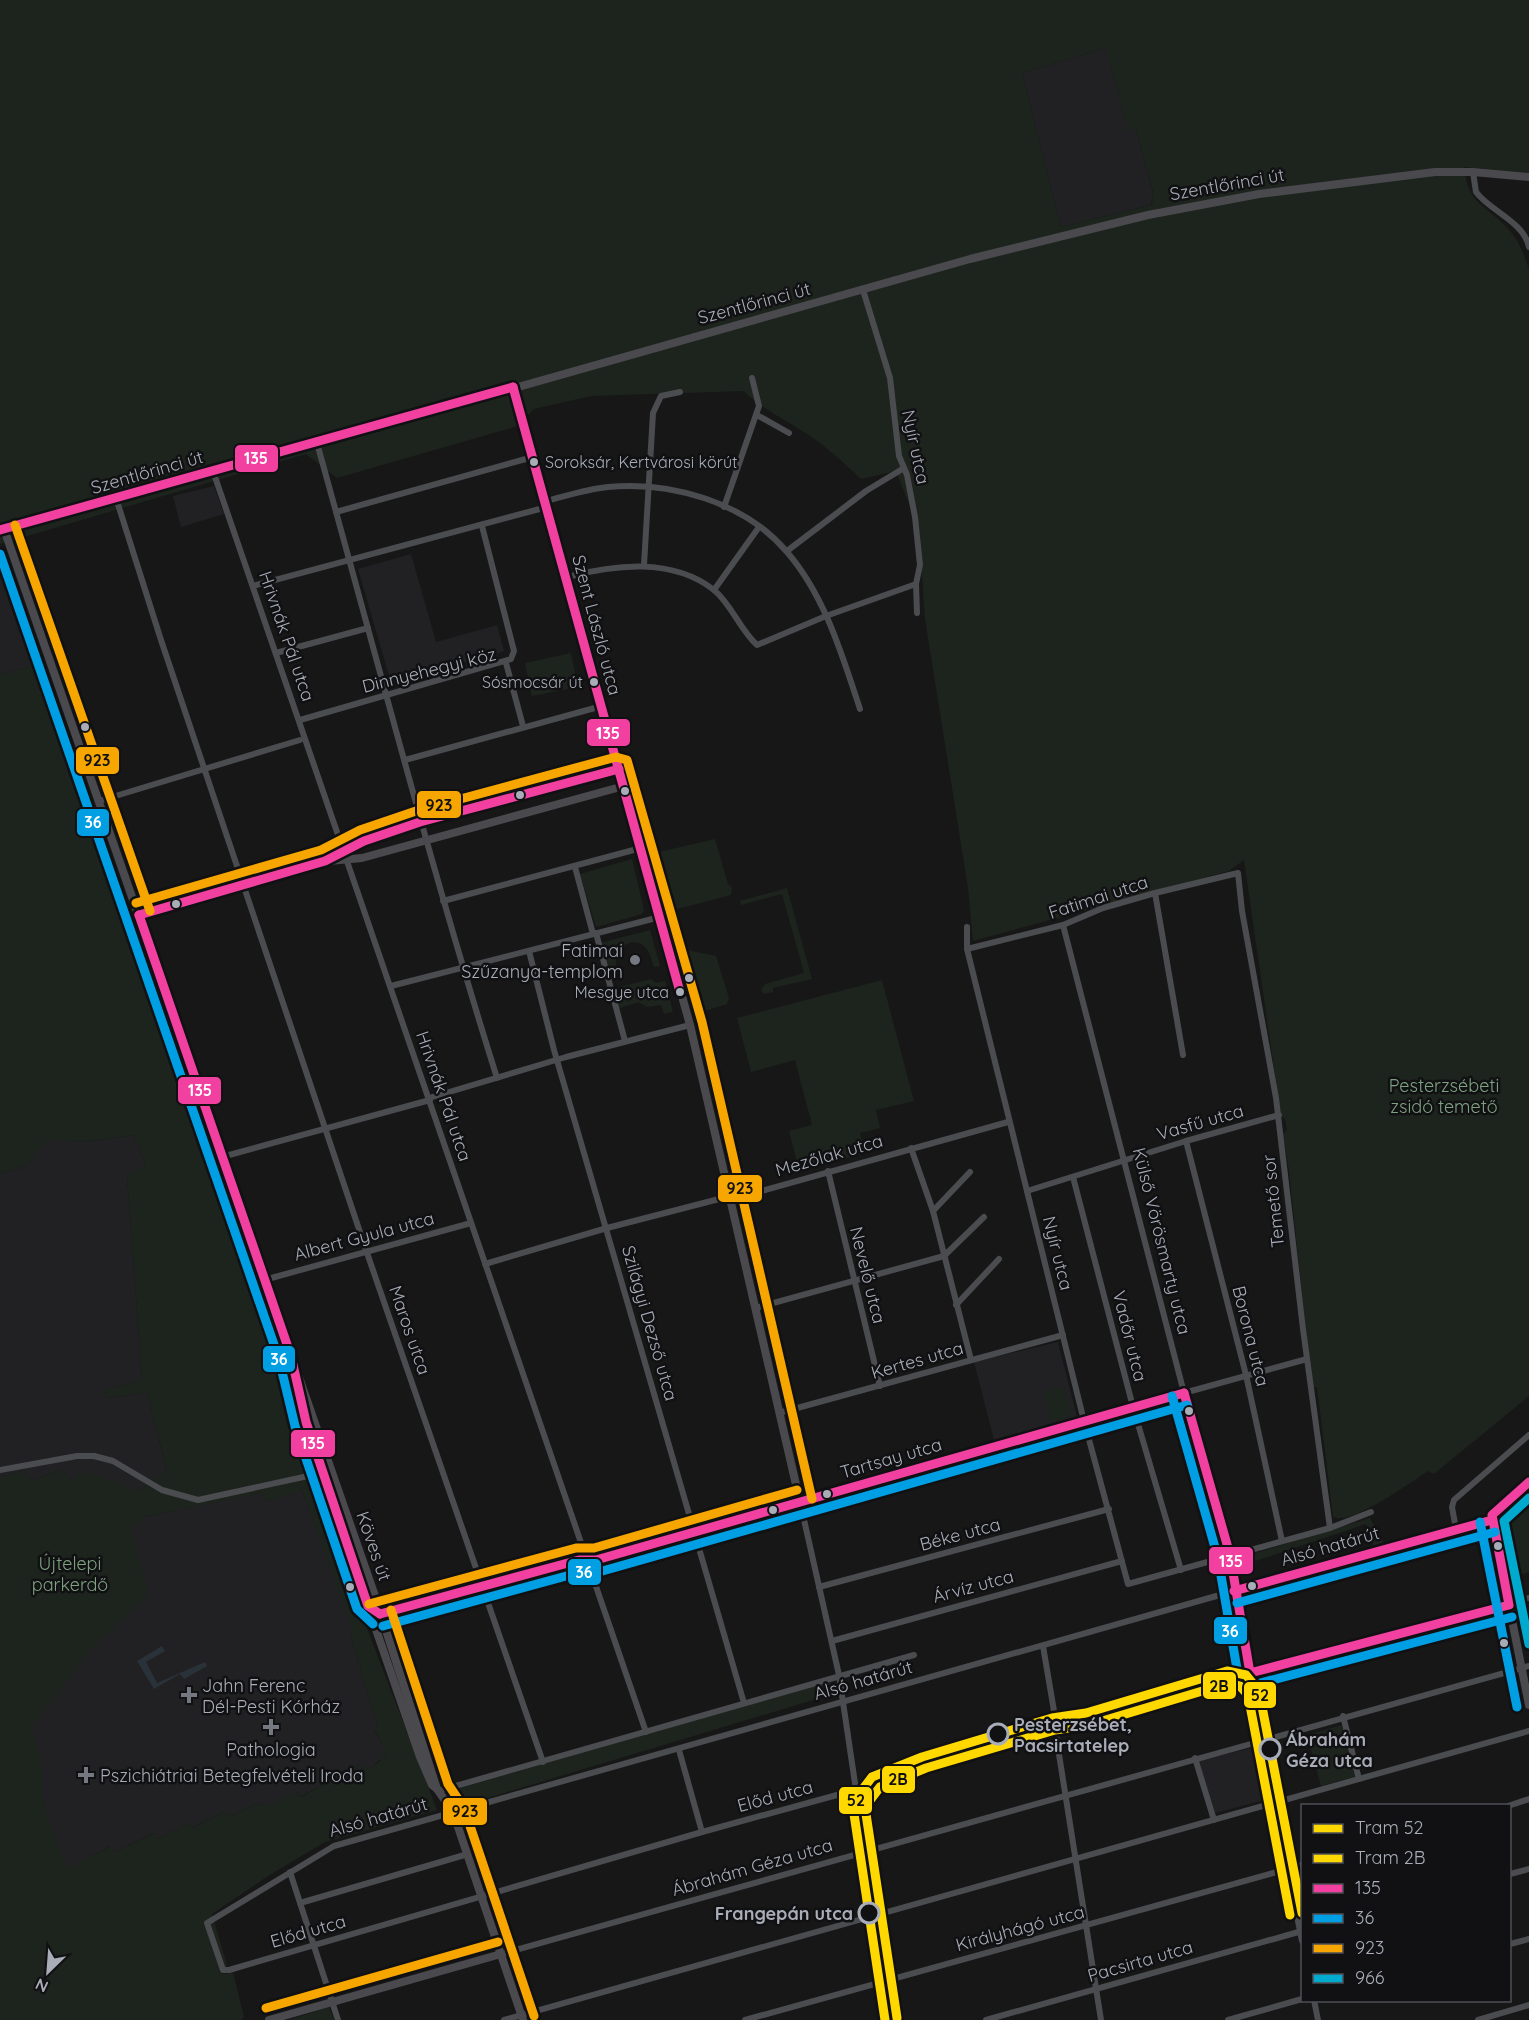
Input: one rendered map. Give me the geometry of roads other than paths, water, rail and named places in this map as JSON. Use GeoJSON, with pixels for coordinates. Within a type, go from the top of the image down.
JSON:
{"type":"FeatureCollection","features":[{"type":"Feature","properties":{"kind":"street","name":"Szentlőrinci út"},"geometry":{"type":"LineString","coordinates":[[2,529],[970,259],[1148,215],[1259,194],[1435,172],[1473,172],[1529,177]]}},
{"type":"Feature","properties":{"kind":"street"},"geometry":{"type":"LineString","coordinates":[[1473,172],[1473,184],[1479,197],[1511,222],[1528,242]]}},
{"type":"Feature","properties":{"kind":"street","name":"Nyír utca"},"geometry":{"type":"LineString","coordinates":[[863,290],[890,378],[899,456],[915,517],[920,565],[916,584],[917,614]]}},
{"type":"Feature","properties":{"kind":"street"},"geometry":{"type":"LineString","coordinates":[[724,507],[757,415],[758,398],[752,378]]}},
{"type":"Feature","properties":{"kind":"street","name":"Szent László utca"},"geometry":{"type":"LineString","coordinates":[[513,387],[690,1024],[832,1641],[890,2020]]}},
{"type":"Feature","properties":{"kind":"street"},"geometry":{"type":"LineString","coordinates":[[644,565],[653,413],[661,396],[680,392]]}},
{"type":"Feature","properties":{"kind":"street"},"geometry":{"type":"LineString","coordinates":[[757,415],[789,432]]}},
{"type":"Feature","properties":{"kind":"street"},"geometry":{"type":"LineString","coordinates":[[317,443],[405,760],[424,840],[497,1078]]}},
{"type":"Feature","properties":{"kind":"street"},"geometry":{"type":"LineString","coordinates":[[336,512],[533,457]]}},
{"type":"Feature","properties":{"kind":"street"},"geometry":{"type":"LineString","coordinates":[[787,551],[866,491],[904,468]]}},
{"type":"Feature","properties":{"kind":"street","name":"Hrivnák Pál utca"},"geometry":{"type":"LineString","coordinates":[[213,471],[646,1732]]}},
{"type":"Feature","properties":{"kind":"street"},"geometry":{"type":"LineString","coordinates":[[253,586],[482,526],[590,489],[649,486],[694,495],[743,515],[787,551],[826,616],[860,709]]}},
{"type":"Feature","properties":{"kind":"street","name":"Maros utca"},"geometry":{"type":"LineString","coordinates":[[116,498],[366,1250],[543,1762]]}},
{"type":"Feature","properties":{"kind":"street"},"geometry":{"type":"LineString","coordinates":[[482,526],[513,651],[512,658],[506,663]]}},
{"type":"Feature","properties":{"kind":"street"},"geometry":{"type":"LineString","coordinates":[[714,590],[759,527]]}},
{"type":"Feature","properties":{"kind":"street","name":"Köves út"},"geometry":{"type":"LineString","coordinates":[[2,529],[99,801],[291,1356],[368,1606],[376,1615]]}},
{"type":"Feature","properties":{"kind":"street"},"geometry":{"type":"LineString","coordinates":[[567,577],[592,570],[644,565],[663,567],[714,590],[757,645],[826,616],[916,584]]}},
{"type":"Feature","properties":{"kind":"street"},"geometry":{"type":"LineString","coordinates":[[276,653],[368,628]]}},
{"type":"Feature","properties":{"kind":"street","name":"Dinnyehegyi köz"},"geometry":{"type":"LineString","coordinates":[[300,720],[506,663],[523,726]]}},
{"type":"Feature","properties":{"kind":"street"},"geometry":{"type":"LineString","coordinates":[[405,760],[602,706]]}},
{"type":"Feature","properties":{"kind":"street"},"geometry":{"type":"LineString","coordinates":[[99,801],[300,740]]}},
{"type":"Feature","properties":{"kind":"street"},"geometry":{"type":"LineString","coordinates":[[138,915],[326,861],[363,841],[420,822],[619,769]]}},
{"type":"Feature","properties":{"kind":"street"},"geometry":{"type":"LineString","coordinates":[[326,861],[348,861],[624,786]]}},
{"type":"Feature","properties":{"kind":"street"},"geometry":{"type":"LineString","coordinates":[[443,901],[641,848]]}},
{"type":"Feature","properties":{"kind":"street"},"geometry":{"type":"LineString","coordinates":[[575,867],[625,1041]]}},
{"type":"Feature","properties":{"kind":"street","name":"Fatimai utca"},"geometry":{"type":"LineString","coordinates":[[967,949],[1063,925],[1103,908],[1155,893],[1238,873]]}},
{"type":"Feature","properties":{"kind":"street","name":"Temető sor"},"geometry":{"type":"LineString","coordinates":[[1238,873],[1242,911],[1279,1115],[1307,1359],[1330,1528]]}},
{"type":"Feature","properties":{"kind":"street"},"geometry":{"type":"LineString","coordinates":[[1155,893],[1183,1055]]}},
{"type":"Feature","properties":{"kind":"street"},"geometry":{"type":"LineString","coordinates":[[391,987],[660,917]]}},
{"type":"Feature","properties":{"kind":"street","name":"Külső Vörösmarty utca"},"geometry":{"type":"LineString","coordinates":[[1063,925],[1184,1393],[1230,1559],[1234,1591]]}},
{"type":"Feature","properties":{"kind":"street","name":"Nyír utca"},"geometry":{"type":"LineString","coordinates":[[967,927],[967,949],[1008,1122],[1028,1191],[1084,1421],[1128,1584]]}},
{"type":"Feature","properties":{"kind":"street","name":"Szilágyi Dezső utca"},"geometry":{"type":"LineString","coordinates":[[529,951],[558,1060],[744,1703]]}},
{"type":"Feature","properties":{"kind":"street"},"geometry":{"type":"LineString","coordinates":[[222,1157],[690,1024]]}},
{"type":"Feature","properties":{"kind":"street","name":"Vasfű utca"},"geometry":{"type":"LineString","coordinates":[[1028,1191],[1186,1140],[1279,1115]]}},
{"type":"Feature","properties":{"kind":"street","name":"Mezőlak utca"},"geometry":{"type":"LineString","coordinates":[[484,1264],[607,1228],[729,1198],[1008,1122]]}},
{"type":"Feature","properties":{"kind":"street","name":"Borona utca"},"geometry":{"type":"LineString","coordinates":[[1186,1140],[1246,1375],[1282,1541]]}},
{"type":"Feature","properties":{"kind":"street"},"geometry":{"type":"LineString","coordinates":[[911,1148],[933,1211],[971,1360]]}},
{"type":"Feature","properties":{"kind":"street","name":"Nevelő utca"},"geometry":{"type":"LineString","coordinates":[[828,1171],[880,1386]]}},
{"type":"Feature","properties":{"kind":"street"},"geometry":{"type":"LineString","coordinates":[[933,1211],[970,1172]]}},
{"type":"Feature","properties":{"kind":"street","name":"Vadőr utca"},"geometry":{"type":"LineString","coordinates":[[1073,1177],[1133,1407],[1181,1570]]}},
{"type":"Feature","properties":{"kind":"street"},"geometry":{"type":"LineString","coordinates":[[755,1308],[944,1256],[984,1217]]}},
{"type":"Feature","properties":{"kind":"street","name":"Albert Gyula utca"},"geometry":{"type":"LineString","coordinates":[[264,1280],[366,1250],[471,1223]]}},
{"type":"Feature","properties":{"kind":"street"},"geometry":{"type":"LineString","coordinates":[[956,1305],[999,1259]]}},
{"type":"Feature","properties":{"kind":"street","name":"Kertes utca"},"geometry":{"type":"LineString","coordinates":[[779,1413],[1063,1335]]}},
{"type":"Feature","properties":{"kind":"street","name":"Tartsay utca"},"geometry":{"type":"LineString","coordinates":[[376,1615],[696,1531],[1307,1359]]}},
{"type":"Feature","properties":{"kind":"street"},"geometry":{"type":"LineString","coordinates":[[1456,1529],[1452,1507],[1454,1500],[1529,1435]]}},
{"type":"Feature","properties":{"kind":"street"},"geometry":{"type":"LineString","coordinates":[[0,1470],[77,1455],[94,1456],[113,1461],[162,1490],[198,1500],[327,1472]]}},
{"type":"Feature","properties":{"kind":"street","name":"Köves út"},"geometry":{"type":"LineString","coordinates":[[327,1472],[432,1785],[453,1812],[522,2017]]}},
{"type":"Feature","properties":{"kind":"street"},"geometry":{"type":"LineString","coordinates":[[1529,1482],[1495,1511],[1492,1520],[1509,1605],[1525,1667],[1529,1705]]}},
{"type":"Feature","properties":{"kind":"street","name":"Béke utca"},"geometry":{"type":"LineString","coordinates":[[819,1587],[1109,1509]]}},
{"type":"Feature","properties":{"kind":"street","name":"Alsó határút"},"geometry":{"type":"LineString","coordinates":[[1128,1584],[1230,1559],[1330,1528],[1371,1512]]}},
{"type":"Feature","properties":{"kind":"street","name":"Alsó határút"},"geometry":{"type":"LineString","coordinates":[[223,1970],[207,1923],[329,1848],[1492,1520]]}},
{"type":"Feature","properties":{"kind":"street","name":"Árvíz utca"},"geometry":{"type":"LineString","coordinates":[[832,1641],[1122,1561]]}},
{"type":"Feature","properties":{"kind":"street"},"geometry":{"type":"LineString","coordinates":[[1234,1591],[1301,1927]]}},
{"type":"Feature","properties":{"kind":"street","name":"Előd utca"},"geometry":{"type":"LineString","coordinates":[[223,1970],[855,1790],[1250,1673],[1529,1598]]}},
{"type":"Feature","properties":{"kind":"street"},"geometry":{"type":"LineString","coordinates":[[1043,1646],[1054,1711]]}},
{"type":"Feature","properties":{"kind":"street","name":"Alsó határút"},"geometry":{"type":"LineString","coordinates":[[438,1790],[543,1762],[914,1654]]}},
{"type":"Feature","properties":{"kind":"street","name":"Ábrahám Géza utca"},"geometry":{"type":"LineString","coordinates":[[269,2020],[1343,1716],[1525,1667]]}},
{"type":"Feature","properties":{"kind":"street"},"geometry":{"type":"LineString","coordinates":[[1343,1716],[1359,1779]]}},
{"type":"Feature","properties":{"kind":"street"},"geometry":{"type":"LineString","coordinates":[[1055,1729],[1101,2020]]}},
{"type":"Feature","properties":{"kind":"street"},"geometry":{"type":"LineString","coordinates":[[504,2020],[522,2017],[1529,1731]]}},
{"type":"Feature","properties":{"kind":"street"},"geometry":{"type":"LineString","coordinates":[[679,1749],[702,1832]]}},
{"type":"Feature","properties":{"kind":"street"},"geometry":{"type":"LineString","coordinates":[[1195,1758],[1214,1820]]}},
{"type":"Feature","properties":{"kind":"street"},"geometry":{"type":"LineString","coordinates":[[1511,1805],[1529,1799]]}},
{"type":"Feature","properties":{"kind":"street"},"geometry":{"type":"LineString","coordinates":[[300,1903],[468,1854]]}},
{"type":"Feature","properties":{"kind":"street","name":"Királyhágó utca"},"geometry":{"type":"LineString","coordinates":[[745,2020],[1301,1865]]}},
{"type":"Feature","properties":{"kind":"street"},"geometry":{"type":"LineString","coordinates":[[1511,1874],[1529,1869]]}},
{"type":"Feature","properties":{"kind":"street"},"geometry":{"type":"LineString","coordinates":[[290,1872],[338,2020]]}},
{"type":"Feature","properties":{"kind":"street","name":"Pacsirta utca"},"geometry":{"type":"LineString","coordinates":[[986,2020],[1301,1931]]}},
{"type":"Feature","properties":{"kind":"street"},"geometry":{"type":"LineString","coordinates":[[1511,1944],[1529,1939]]}},
{"type":"Feature","properties":{"kind":"street"},"geometry":{"type":"LineString","coordinates":[[1228,2020],[1301,1999]]}},
{"type":"Feature","properties":{"kind":"street"},"geometry":{"type":"LineString","coordinates":[[1314,2002],[1318,2020]]}},
{"type":"Feature","properties":{"kind":"street"},"geometry":{"type":"LineString","coordinates":[[1478,2020],[1529,2005]]}},
{"type":"Feature","properties":{"kind":"tram line","name":"52"},"geometry":{"type":"LineString","coordinates":[[885,2020],[854,1814],[856,1798],[872,1777],[922,1757],[1052,1718],[1086,1713],[1227,1671],[1246,1675],[1259,1691],[1301,1908]]}},
{"type":"Feature","properties":{"kind":"tram line","name":"2B"},"geometry":{"type":"LineString","coordinates":[[897,2018],[866,1814],[868,1803],[880,1787],[926,1768],[1055,1730],[1089,1725],[1229,1683],[1240,1686],[1248,1695],[1290,1915]]}},
{"type":"Feature","properties":{"kind":"tram line"},"geometry":{"type":"LineString","coordinates":[[888,1771],[1086,1713]]}},
{"type":"Feature","properties":{"kind":"place","name":"Soroksár, Kertvárosi körút"},"geometry":{"type":"Point","coordinates":[534,462]}},
{"type":"Feature","properties":{"kind":"place","name":"Sósmocsár út"},"geometry":{"type":"Point","coordinates":[594,682]}},
{"type":"Feature","properties":{"kind":"place","name":"Fatimai Szűzanya-templom"},"geometry":{"type":"Point","coordinates":[635,960]}},
{"type":"Feature","properties":{"kind":"place","name":"Mesgye utca"},"geometry":{"type":"Point","coordinates":[680,992]}},
{"type":"Feature","properties":{"kind":"place","name":"Jahn Ferenc Dél-Pesti Kórház"},"geometry":{"type":"Point","coordinates":[189,1695]}},
{"type":"Feature","properties":{"kind":"place","name":"Pathologia"},"geometry":{"type":"Point","coordinates":[271,1727]}},
{"type":"Feature","properties":{"kind":"place","name":"Pesterzsébet, Pacsirtatelep"},"geometry":{"type":"Point","coordinates":[998,1734]}},
{"type":"Feature","properties":{"kind":"place","name":"Ábrahám Géza utca"},"geometry":{"type":"Point","coordinates":[1270,1749]}},
{"type":"Feature","properties":{"kind":"place","name":"Pszichiátriai Betegfelvételi Iroda"},"geometry":{"type":"Point","coordinates":[86,1775]}},
{"type":"Feature","properties":{"kind":"place","name":"Frangepán utca"},"geometry":{"type":"Point","coordinates":[869,1913]}},
{"type":"Feature","properties":{"kind":"park label","name":"Pesterzsébeti zsidó temető"},"geometry":{"type":"Point","coordinates":[1444,1095]}},
{"type":"Feature","properties":{"kind":"park label","name":"Újtelepi parkerdő"},"geometry":{"type":"Point","coordinates":[70,1573]}}]}
